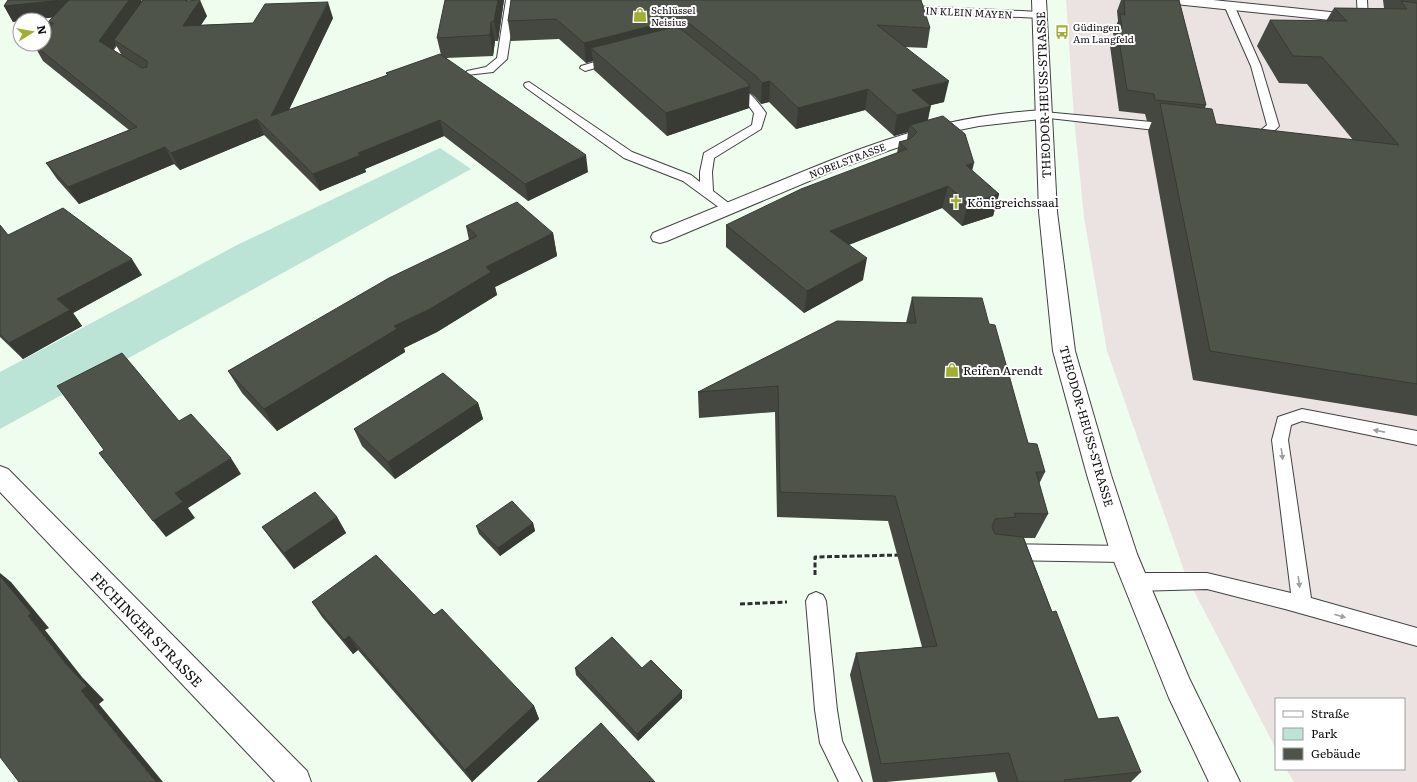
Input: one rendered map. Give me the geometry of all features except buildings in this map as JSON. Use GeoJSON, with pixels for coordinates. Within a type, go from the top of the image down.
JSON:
{"type":"FeatureCollection","features":[{"type":"Feature","properties":{"kind":"street"},"geometry":{"type":"LineString","coordinates":[[1175,0],[1417,25]]}},
{"type":"Feature","properties":{"kind":"street","name":"THEODOR-HEUSS-STRASSE"},"geometry":{"type":"LineString","coordinates":[[1039,8],[1048,212],[1064,351],[1099,475],[1124,554],[1179,688],[1225,782]]}},
{"type":"Feature","properties":{"kind":"street","name":"NOBELSTRASSE"},"geometry":{"type":"LineString","coordinates":[[660,237],[870,150],[948,127],[1009,116],[1044,115]]}},
{"type":"Feature","properties":{"kind":"street","name":"FECHINGER STRASSE"},"geometry":{"type":"LineString","coordinates":[[0,476],[296,782]]}},
{"type":"Feature","properties":{"kind":"lane"},"geometry":{"type":"LineString","coordinates":[[138,73],[114,57],[154,0]]}},
{"type":"Feature","properties":{"kind":"lane"},"geometry":{"type":"LineString","coordinates":[[471,73],[489,70],[502,60],[511,0]]}},
{"type":"Feature","properties":{"kind":"lane","name":"IN KLEIN MAYEN"},"geometry":{"type":"LineString","coordinates":[[878,0],[885,7],[893,8],[1039,8]]}},
{"type":"Feature","properties":{"kind":"lane"},"geometry":{"type":"LineString","coordinates":[[1362,0],[1363,20]]}},
{"type":"Feature","properties":{"kind":"lane"},"geometry":{"type":"LineString","coordinates":[[1229,5],[1256,66],[1273,126],[1264,134],[1240,135]]}},
{"type":"Feature","properties":{"kind":"lane"},"geometry":{"type":"LineString","coordinates":[[585,68],[629,55]]}},
{"type":"Feature","properties":{"kind":"lane"},"geometry":{"type":"LineString","coordinates":[[707,191],[706,172],[708,156],[757,127],[760,113],[750,100],[721,76]]}},
{"type":"Feature","properties":{"kind":"lane"},"geometry":{"type":"LineString","coordinates":[[529,85],[628,155],[686,178],[707,191],[729,208]]}},
{"type":"Feature","properties":{"kind":"lane"},"geometry":{"type":"LineString","coordinates":[[1044,115],[1186,129]]}},
{"type":"Feature","properties":{"kind":"lane"},"geometry":{"type":"LineString","coordinates":[[1302,605],[1280,440],[1284,421],[1302,415],[1417,438]]}},
{"type":"Feature","properties":{"kind":"lane"},"geometry":{"type":"LineString","coordinates":[[992,551],[1124,554]]}},
{"type":"Feature","properties":{"kind":"lane"},"geometry":{"type":"LineString","coordinates":[[1135,582],[1207,581],[1248,590],[1417,638]]}},
{"type":"Feature","properties":{"kind":"lane"},"geometry":{"type":"LineString","coordinates":[[816,601],[826,710],[831,743],[851,782]]}},
{"type":"Feature","properties":{"kind":"path"},"geometry":{"type":"LineString","coordinates":[[740,604],[816,601],[815,557],[901,556]]}},
{"type":"Feature","properties":{"kind":"shaded area"},"geometry":{"type":"Polygon","coordinates":[[[1066,0],[1417,0],[1417,782],[1294,782],[1287,770],[1405,770],[1405,698],[1275,698],[1275,747],[1186,576],[1107,351],[1084,217],[1074,118],[1066,0]]]}},
{"type":"Feature","properties":{"kind":"green space"},"geometry":{"type":"Polygon","coordinates":[[[440,148],[471,169],[0,429],[0,372],[237,245],[440,148]]]}},
{"type":"Feature","properties":{"kind":"place","name":"Schlüssel Neisius"},"geometry":{"type":"Point","coordinates":[640,15]}},
{"type":"Feature","properties":{"kind":"place","name":"Güdingen Am Langfeld"},"geometry":{"type":"Point","coordinates":[1062,32]}},
{"type":"Feature","properties":{"kind":"place","name":"Königreichssaal"},"geometry":{"type":"Point","coordinates":[956,202]}},
{"type":"Feature","properties":{"kind":"place","name":"Reifen Arendt"},"geometry":{"type":"Point","coordinates":[952,370]}}]}
